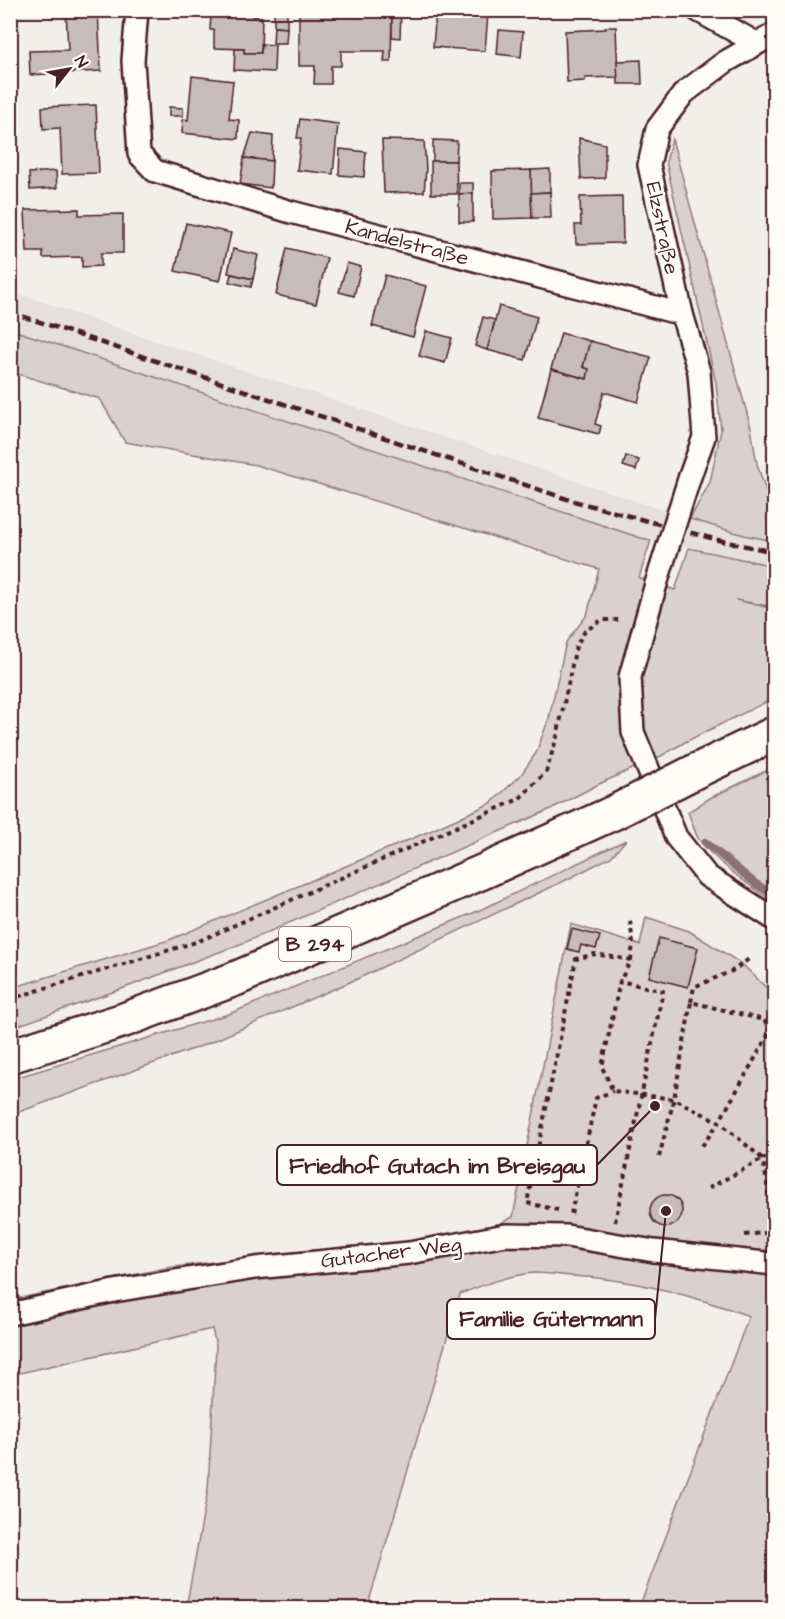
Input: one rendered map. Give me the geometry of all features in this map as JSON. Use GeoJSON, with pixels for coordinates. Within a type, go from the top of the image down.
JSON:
{"type":"FeatureCollection","features":[{"type":"Feature","properties":{"kind":"highway","name":"B 294"},"geometry":{"type":"LineString","coordinates":[[10,1056],[124,1020],[235,979],[613,813],[774,734]]}},
{"type":"Feature","properties":{"kind":"street","name":"Kandelstraße"},"geometry":{"type":"LineString","coordinates":[[137,10],[133,61],[139,154],[155,171],[280,208],[682,314]]}},
{"type":"Feature","properties":{"kind":"street"},"geometry":{"type":"LineString","coordinates":[[697,10],[765,39]]}},
{"type":"Feature","properties":{"kind":"street","name":"Elzstraße"},"geometry":{"type":"LineString","coordinates":[[765,39],[725,62],[684,93],[657,129],[649,165],[682,314],[699,372],[704,437],[656,584],[630,677],[633,732],[676,837],[707,876],[774,919]]}},
{"type":"Feature","properties":{"kind":"street","name":"Gutacher Weg"},"geometry":{"type":"LineString","coordinates":[[10,1314],[114,1291],[255,1268],[409,1253],[506,1235],[567,1236],[654,1251],[774,1263]]}},
{"type":"Feature","properties":{"kind":"path"},"geometry":{"type":"LineString","coordinates":[[10,999],[199,941],[519,799],[546,771],[557,737],[576,646],[585,631],[602,620],[618,619],[645,626]]}},
{"type":"Feature","properties":{"kind":"path"},"geometry":{"type":"LineString","coordinates":[[613,1091],[602,1067],[620,981],[630,960],[633,943],[630,921]]}},
{"type":"Feature","properties":{"kind":"path"},"geometry":{"type":"LineString","coordinates":[[560,1210],[526,1203],[576,959],[595,954],[630,960]]}},
{"type":"Feature","properties":{"kind":"path"},"geometry":{"type":"LineString","coordinates":[[660,1157],[674,1099],[694,987],[732,971],[749,959]]}},
{"type":"Feature","properties":{"kind":"path"},"geometry":{"type":"LineString","coordinates":[[615,1222],[663,991],[620,981]]}},
{"type":"Feature","properties":{"kind":"path"},"geometry":{"type":"LineString","coordinates":[[691,1002],[764,1020],[773,1031],[719,1122],[702,1146]]}},
{"type":"Feature","properties":{"kind":"path"},"geometry":{"type":"LineString","coordinates":[[567,1236],[596,1098],[613,1091],[674,1099],[719,1122],[763,1159],[774,1231],[739,1235]]}},
{"type":"Feature","properties":{"kind":"path"},"geometry":{"type":"LineString","coordinates":[[705,1190],[774,1153]]}},
{"type":"Feature","properties":{"kind":"path"},"geometry":{"type":"LineString","coordinates":[[571,1213],[582,1215]]}},
{"type":"Feature","properties":{"kind":"shaded area"},"geometry":{"type":"Polygon","coordinates":[[[672,139],[751,428],[757,464],[774,508],[774,541],[690,519],[710,482],[721,430],[716,383],[666,162],[672,139]]]}},
{"type":"Feature","properties":{"kind":"shaded area"},"geometry":{"type":"Polygon","coordinates":[[[11,291],[690,519],[774,541],[774,566],[641,538],[11,329],[11,291]]]}},
{"type":"Feature","properties":{"kind":"shaded area"},"geometry":{"type":"Polygon","coordinates":[[[10,329],[651,540],[639,578],[675,590],[689,548],[774,566],[774,607],[736,600],[774,609],[774,698],[549,810],[243,943],[11,1028],[11,988],[169,940],[430,831],[491,803],[521,775],[536,753],[549,718],[566,642],[587,615],[599,569],[256,465],[125,442],[100,399],[11,372],[10,329]]]}},
{"type":"Feature","properties":{"kind":"shaded area"},"geometry":{"type":"Polygon","coordinates":[[[774,767],[774,901],[745,882],[703,845],[688,812],[710,798],[774,767]]]}},
{"type":"Feature","properties":{"kind":"shaded area"},"geometry":{"type":"Polygon","coordinates":[[[626,840],[611,857],[357,979],[204,1045],[11,1115],[11,1079],[229,1014],[478,911],[626,840]]]}},
{"type":"Feature","properties":{"kind":"shaded area"},"geometry":{"type":"Polygon","coordinates":[[[646,917],[689,931],[742,964],[774,995],[774,1608],[639,1608],[749,1316],[705,1301],[639,1284],[534,1273],[506,1278],[460,1294],[367,1608],[186,1608],[208,1489],[216,1346],[212,1329],[11,1375],[10,1300],[166,1268],[253,1257],[402,1244],[497,1225],[513,1217],[571,924],[640,945],[646,917]]]}},
{"type":"Feature","properties":{"kind":"building"},"geometry":{"type":"Polygon","coordinates":[[[98,10],[101,71],[30,75],[29,51],[68,50],[66,11],[98,10]]]}},
{"type":"Feature","properties":{"kind":"building"},"geometry":{"type":"Polygon","coordinates":[[[201,10],[252,10],[252,16],[262,17],[261,53],[244,53],[244,49],[214,48],[214,30],[210,30],[211,15],[201,14],[201,10]]]}},
{"type":"Feature","properties":{"kind":"building"},"geometry":{"type":"Polygon","coordinates":[[[274,10],[287,10],[287,28],[274,27],[274,10]]]}},
{"type":"Feature","properties":{"kind":"building"},"geometry":{"type":"Polygon","coordinates":[[[299,10],[392,10],[391,62],[384,62],[385,51],[341,51],[341,66],[331,66],[331,84],[314,84],[315,66],[299,66],[299,10]]]}},
{"type":"Feature","properties":{"kind":"building"},"geometry":{"type":"Polygon","coordinates":[[[392,10],[401,10],[400,38],[392,37],[392,10]]]}},
{"type":"Feature","properties":{"kind":"building"},"geometry":{"type":"Polygon","coordinates":[[[436,10],[488,14],[485,51],[433,47],[436,10]]]}},
{"type":"Feature","properties":{"kind":"building"},"geometry":{"type":"Polygon","coordinates":[[[274,27],[287,28],[286,43],[273,43],[274,27]]]}},
{"type":"Feature","properties":{"kind":"building"},"geometry":{"type":"Polygon","coordinates":[[[605,27],[616,27],[618,77],[585,78],[585,81],[567,82],[565,31],[606,29],[605,27]]]}},
{"type":"Feature","properties":{"kind":"building"},"geometry":{"type":"Polygon","coordinates":[[[499,30],[523,32],[521,57],[497,54],[499,30]]]}},
{"type":"Feature","properties":{"kind":"building"},"geometry":{"type":"Polygon","coordinates":[[[262,44],[275,45],[274,72],[234,70],[235,49],[244,49],[244,53],[261,53],[262,44]]]}},
{"type":"Feature","properties":{"kind":"building"},"geometry":{"type":"Polygon","coordinates":[[[641,60],[642,84],[618,84],[617,61],[641,60]]]}},
{"type":"Feature","properties":{"kind":"building"},"geometry":{"type":"Polygon","coordinates":[[[192,76],[233,81],[229,119],[239,120],[238,139],[182,133],[183,119],[188,120],[192,76]]]}},
{"type":"Feature","properties":{"kind":"building"},"geometry":{"type":"Polygon","coordinates":[[[96,105],[99,173],[62,174],[60,128],[43,129],[42,107],[96,105]]]}},
{"type":"Feature","properties":{"kind":"building"},"geometry":{"type":"Polygon","coordinates":[[[169,107],[183,108],[183,116],[169,116],[169,107]]]}},
{"type":"Feature","properties":{"kind":"building"},"geometry":{"type":"Polygon","coordinates":[[[300,119],[338,124],[333,174],[297,170],[301,138],[297,138],[300,119]]]}},
{"type":"Feature","properties":{"kind":"building"},"geometry":{"type":"Polygon","coordinates":[[[252,133],[273,136],[272,161],[244,158],[252,133]]]}},
{"type":"Feature","properties":{"kind":"building"},"geometry":{"type":"Polygon","coordinates":[[[579,138],[605,144],[605,178],[581,179],[579,138]]]}},
{"type":"Feature","properties":{"kind":"building"},"geometry":{"type":"Polygon","coordinates":[[[382,140],[424,141],[426,169],[424,192],[384,193],[382,140]]]}},
{"type":"Feature","properties":{"kind":"building"},"geometry":{"type":"Polygon","coordinates":[[[433,140],[457,141],[456,161],[433,161],[433,140]]]}},
{"type":"Feature","properties":{"kind":"building"},"geometry":{"type":"Polygon","coordinates":[[[340,149],[366,152],[364,177],[339,175],[340,149]]]}},
{"type":"Feature","properties":{"kind":"building"},"geometry":{"type":"Polygon","coordinates":[[[244,158],[272,161],[271,188],[240,184],[244,158]]]}},
{"type":"Feature","properties":{"kind":"building"},"geometry":{"type":"Polygon","coordinates":[[[431,161],[456,161],[457,194],[431,194],[431,161]]]}},
{"type":"Feature","properties":{"kind":"building"},"geometry":{"type":"Polygon","coordinates":[[[550,169],[550,192],[531,193],[531,170],[550,169]]]}},
{"type":"Feature","properties":{"kind":"building"},"geometry":{"type":"Polygon","coordinates":[[[531,170],[532,218],[493,219],[492,171],[531,170]]]}},
{"type":"Feature","properties":{"kind":"building"},"geometry":{"type":"Polygon","coordinates":[[[56,171],[57,188],[30,190],[29,173],[56,171]]]}},
{"type":"Feature","properties":{"kind":"building"},"geometry":{"type":"Polygon","coordinates":[[[459,183],[473,183],[473,193],[459,194],[459,183]]]}},
{"type":"Feature","properties":{"kind":"building"},"geometry":{"type":"Polygon","coordinates":[[[550,192],[551,218],[532,218],[531,193],[550,192]]]}},
{"type":"Feature","properties":{"kind":"building"},"geometry":{"type":"Polygon","coordinates":[[[473,193],[473,222],[459,222],[459,194],[473,193]]]}},
{"type":"Feature","properties":{"kind":"building"},"geometry":{"type":"Polygon","coordinates":[[[622,196],[623,243],[576,244],[575,225],[581,225],[580,197],[622,196]]]}},
{"type":"Feature","properties":{"kind":"building"},"geometry":{"type":"Polygon","coordinates":[[[79,209],[79,215],[123,214],[123,253],[101,253],[101,266],[82,267],[82,257],[43,258],[43,252],[27,252],[25,210],[79,209]]]}},
{"type":"Feature","properties":{"kind":"building"},"geometry":{"type":"Polygon","coordinates":[[[186,223],[231,233],[220,281],[175,271],[186,223]]]}},
{"type":"Feature","properties":{"kind":"building"},"geometry":{"type":"Polygon","coordinates":[[[287,248],[327,258],[316,304],[276,295],[287,248]]]}},
{"type":"Feature","properties":{"kind":"building"},"geometry":{"type":"Polygon","coordinates":[[[233,249],[258,255],[253,279],[228,273],[233,249]]]}},
{"type":"Feature","properties":{"kind":"building"},"geometry":{"type":"Polygon","coordinates":[[[347,263],[361,267],[354,296],[339,292],[347,263]]]}},
{"type":"Feature","properties":{"kind":"building"},"geometry":{"type":"Polygon","coordinates":[[[231,274],[253,279],[251,287],[229,282],[231,274]]]}},
{"type":"Feature","properties":{"kind":"building"},"geometry":{"type":"Polygon","coordinates":[[[385,275],[426,286],[413,337],[372,326],[385,275]]]}},
{"type":"Feature","properties":{"kind":"building"},"geometry":{"type":"Polygon","coordinates":[[[499,306],[537,317],[525,360],[487,350],[499,306]]]}},
{"type":"Feature","properties":{"kind":"building"},"geometry":{"type":"Polygon","coordinates":[[[483,317],[495,320],[487,350],[475,346],[483,317]]]}},
{"type":"Feature","properties":{"kind":"building"},"geometry":{"type":"Polygon","coordinates":[[[426,331],[452,338],[445,363],[419,356],[426,331]]]}},
{"type":"Feature","properties":{"kind":"building"},"geometry":{"type":"Polygon","coordinates":[[[561,333],[590,341],[583,367],[589,369],[587,379],[551,369],[561,333]]]}},
{"type":"Feature","properties":{"kind":"building"},"geometry":{"type":"Polygon","coordinates":[[[590,341],[651,357],[638,402],[604,392],[595,424],[601,426],[599,434],[538,418],[551,369],[587,379],[589,369],[583,367],[590,341]]]}},
{"type":"Feature","properties":{"kind":"building"},"geometry":{"type":"Polygon","coordinates":[[[626,456],[639,460],[636,470],[623,466],[626,456]]]}},
{"type":"Feature","properties":{"kind":"building"},"geometry":{"type":"Polygon","coordinates":[[[572,929],[600,936],[596,949],[581,945],[579,952],[567,949],[572,929]]]}},
{"type":"Feature","properties":{"kind":"building"},"geometry":{"type":"Polygon","coordinates":[[[659,938],[698,948],[688,987],[649,977],[659,938]]]}},
{"type":"Feature","properties":{"kind":"building"},"geometry":{"type":"Polygon","coordinates":[[[666,1195],[677,1200],[682,1211],[677,1222],[666,1227],[655,1222],[650,1211],[655,1200],[666,1195]]]}},
{"type":"Feature","properties":{"kind":"waterway"},"geometry":{"type":"LineString","coordinates":[[705,842],[756,884],[774,895]]}},
{"type":"Feature","properties":{"kind":"railway"},"geometry":{"type":"LineString","coordinates":[[10,312],[570,500],[718,540],[774,552]]}},
{"type":"Feature","properties":{"kind":"place","name":"Friedhof Gutach im Breisgau"},"geometry":{"type":"Point","coordinates":[655,1106]}},
{"type":"Feature","properties":{"kind":"place","name":"Familie Gütermann"},"geometry":{"type":"Point","coordinates":[666,1211]}}]}
